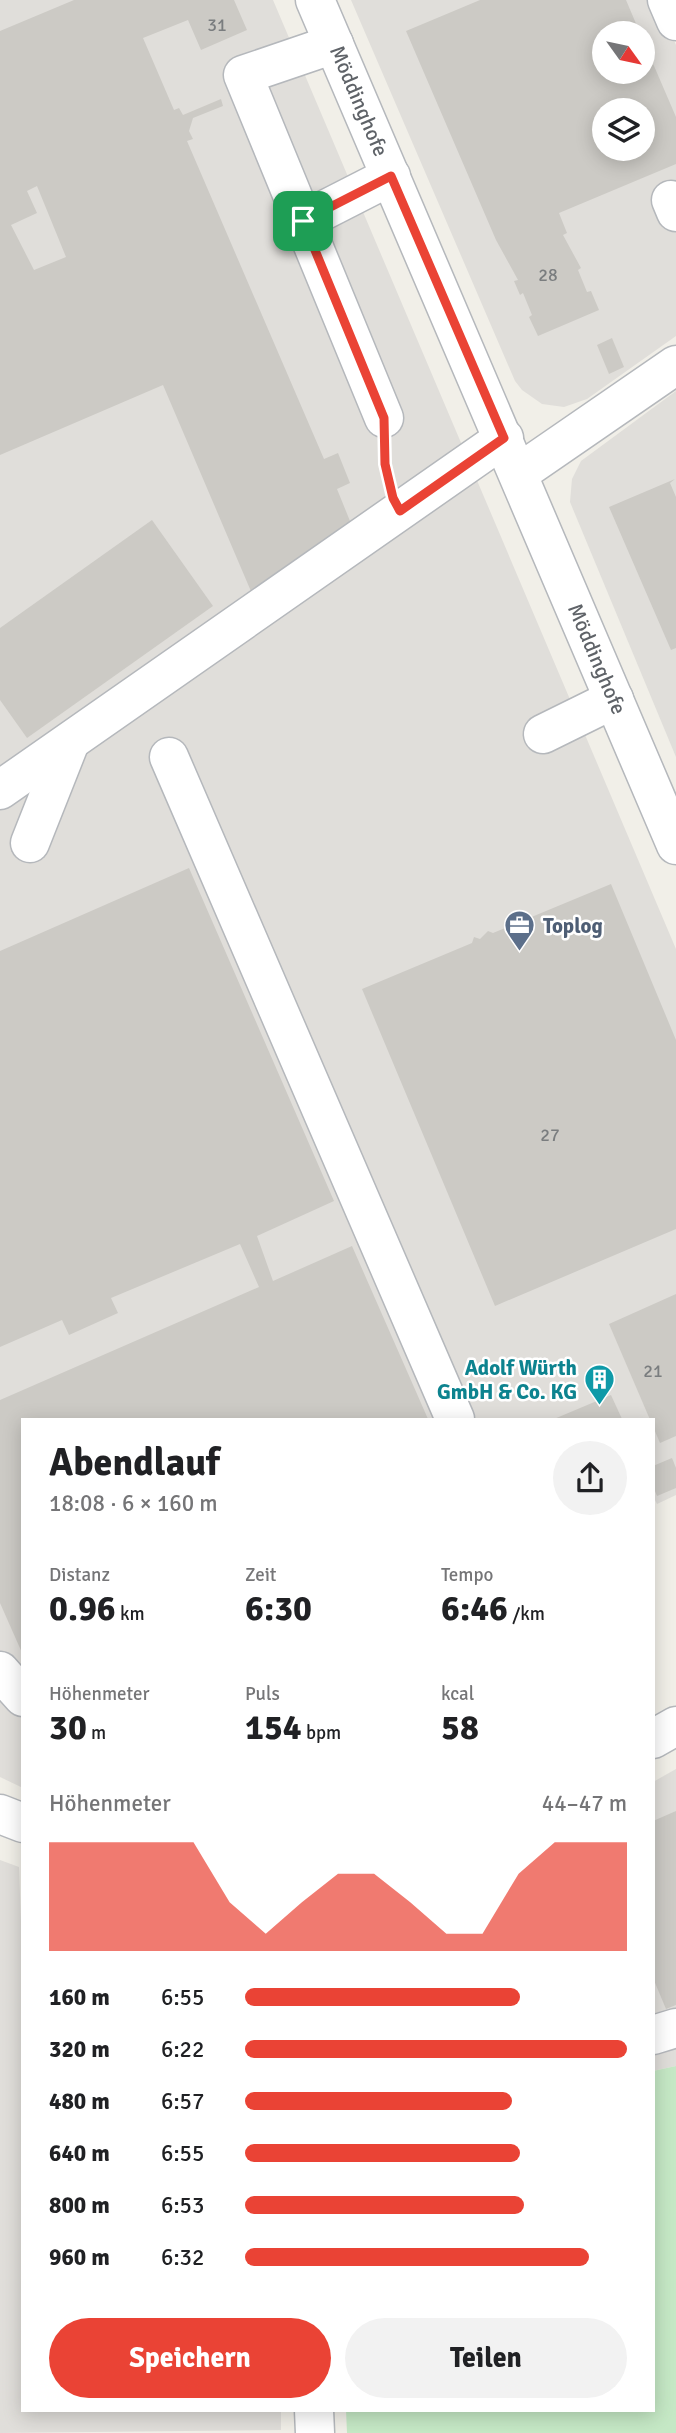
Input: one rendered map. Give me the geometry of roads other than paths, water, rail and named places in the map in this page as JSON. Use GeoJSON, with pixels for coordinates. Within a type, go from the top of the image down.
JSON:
{"type":"FeatureCollection","features":[{"type":"Feature","properties":{"kind":"street","name":"Möddinghofe"},"geometry":{"type":"LineString","coordinates":[[315,0],[676,845]]}},
{"type":"Feature","properties":{"kind":"street"},"geometry":{"type":"LineString","coordinates":[[667,0],[676,21]]}},
{"type":"Feature","properties":{"kind":"street"},"geometry":{"type":"LineString","coordinates":[[334,44],[243,75],[384,418]]}},
{"type":"Feature","properties":{"kind":"street"},"geometry":{"type":"LineString","coordinates":[[303,221],[391,176]]}},
{"type":"Feature","properties":{"kind":"street"},"geometry":{"type":"LineString","coordinates":[[519,473],[676,365]]}},
{"type":"Feature","properties":{"kind":"street"},"geometry":{"type":"LineString","coordinates":[[0,790],[504,438]]}},
{"type":"Feature","properties":{"kind":"street"},"geometry":{"type":"LineString","coordinates":[[543,734],[614,699]]}},
{"type":"Feature","properties":{"kind":"street"},"geometry":{"type":"LineString","coordinates":[[30,843],[70,741]]}},
{"type":"Feature","properties":{"kind":"street"},"geometry":{"type":"LineString","coordinates":[[169,757],[455,1418]]}},
{"type":"Feature","properties":{"kind":"street"},"geometry":{"type":"LineString","coordinates":[[0,1671],[21,1694]]}},
{"type":"Feature","properties":{"kind":"street"},"geometry":{"type":"LineString","coordinates":[[655,1738],[676,1726]]}},
{"type":"Feature","properties":{"kind":"street"},"geometry":{"type":"LineString","coordinates":[[0,1814],[21,1822]]}},
{"type":"Feature","properties":{"kind":"street"},"geometry":{"type":"LineString","coordinates":[[655,2034],[676,2028]]}},
{"type":"Feature","properties":{"kind":"street"},"geometry":{"type":"LineString","coordinates":[[314,2412],[315,2433]]}},
{"type":"Feature","properties":{"kind":"place","name":"Toplog"},"geometry":{"type":"Point","coordinates":[520,953]}},
{"type":"Feature","properties":{"kind":"place","name":"Adolf Würth GmbH & Co. KG"},"geometry":{"type":"Point","coordinates":[600,1407]}}]}
